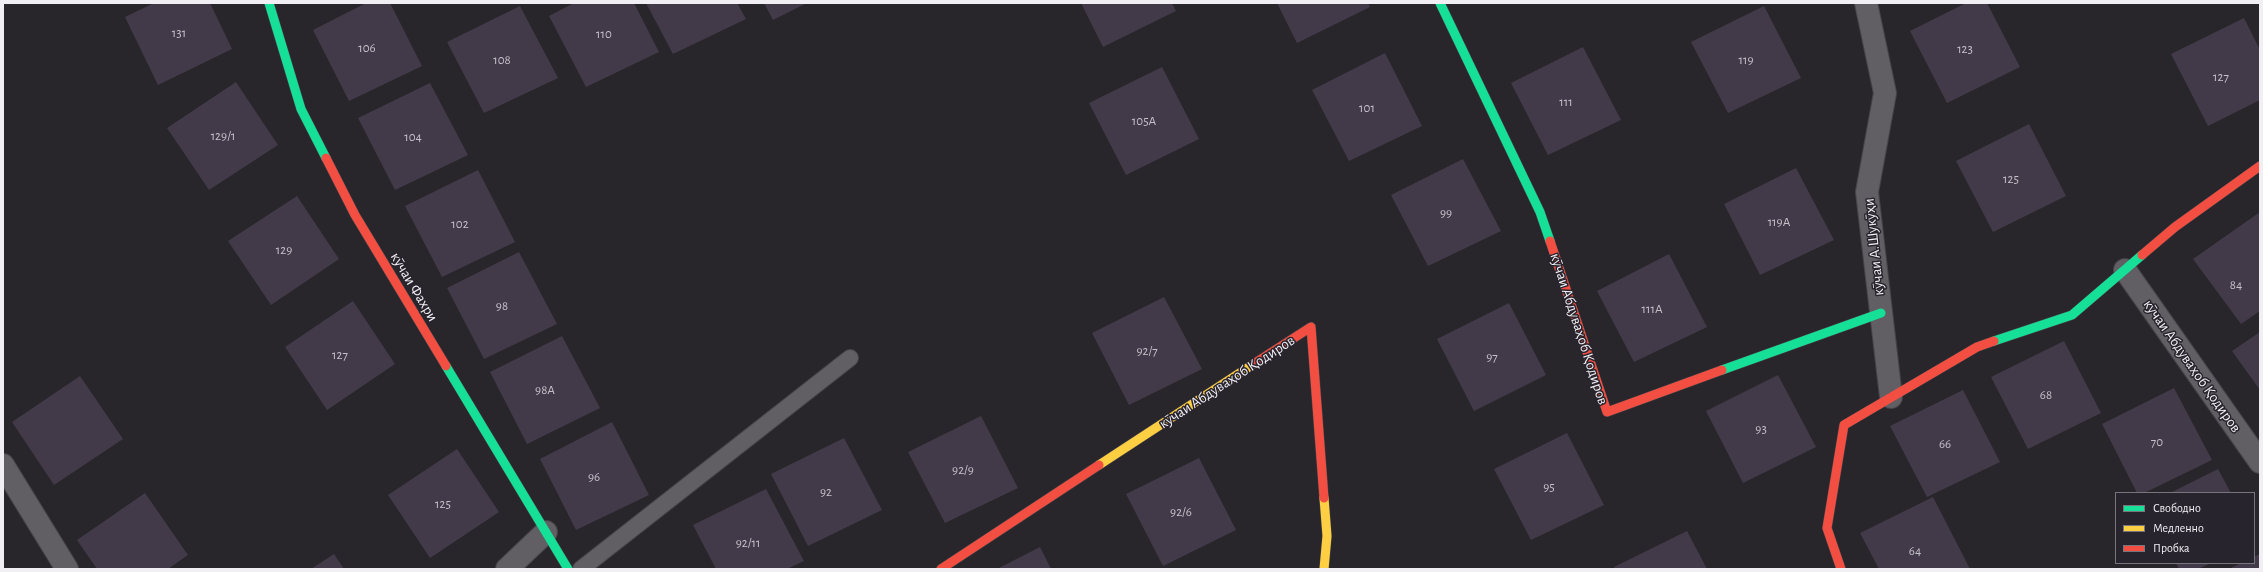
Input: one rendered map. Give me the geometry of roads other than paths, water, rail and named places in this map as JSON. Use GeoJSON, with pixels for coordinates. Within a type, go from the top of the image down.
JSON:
{"type":"FeatureCollection","features":[{"type":"Feature","properties":{"kind":"street","name":"кӯчаи Фахри"},"geometry":{"type":"LineString","coordinates":[[269,3],[301,109],[355,215],[568,569]]}},
{"type":"Feature","properties":{"kind":"street","name":"кӯчаи Абдуваҳоб Қодиров"},"geometry":{"type":"LineString","coordinates":[[1440,3],[1540,212],[1607,412],[1881,313]]}},
{"type":"Feature","properties":{"kind":"street","name":"кӯчаи А.Шукӯҳи"},"geometry":{"type":"LineString","coordinates":[[1866,3],[1885,94],[1867,192],[1891,397]]}},
{"type":"Feature","properties":{"kind":"street"},"geometry":{"type":"LineString","coordinates":[[1841,569],[1827,528],[1844,425],[1977,347],[2072,315],[2175,227],[2260,166]]}},
{"type":"Feature","properties":{"kind":"street","name":"кӯчаи Абдуваҳоб Қодиров"},"geometry":{"type":"LineString","coordinates":[[2125,270],[2260,462]]}},
{"type":"Feature","properties":{"kind":"street","name":"кӯчаи Абдуваҳоб Қодиров"},"geometry":{"type":"LineString","coordinates":[[941,569],[1311,327],[1326,536],[1324,569]]}},
{"type":"Feature","properties":{"kind":"street"},"geometry":{"type":"LineString","coordinates":[[3,465],[67,569]]}},
{"type":"Feature","properties":{"kind":"street"},"geometry":{"type":"LineString","coordinates":[[507,569],[546,532]]}},
{"type":"Feature","properties":{"kind":"lane"},"geometry":{"type":"LineString","coordinates":[[580,569],[850,358]]}}]}
